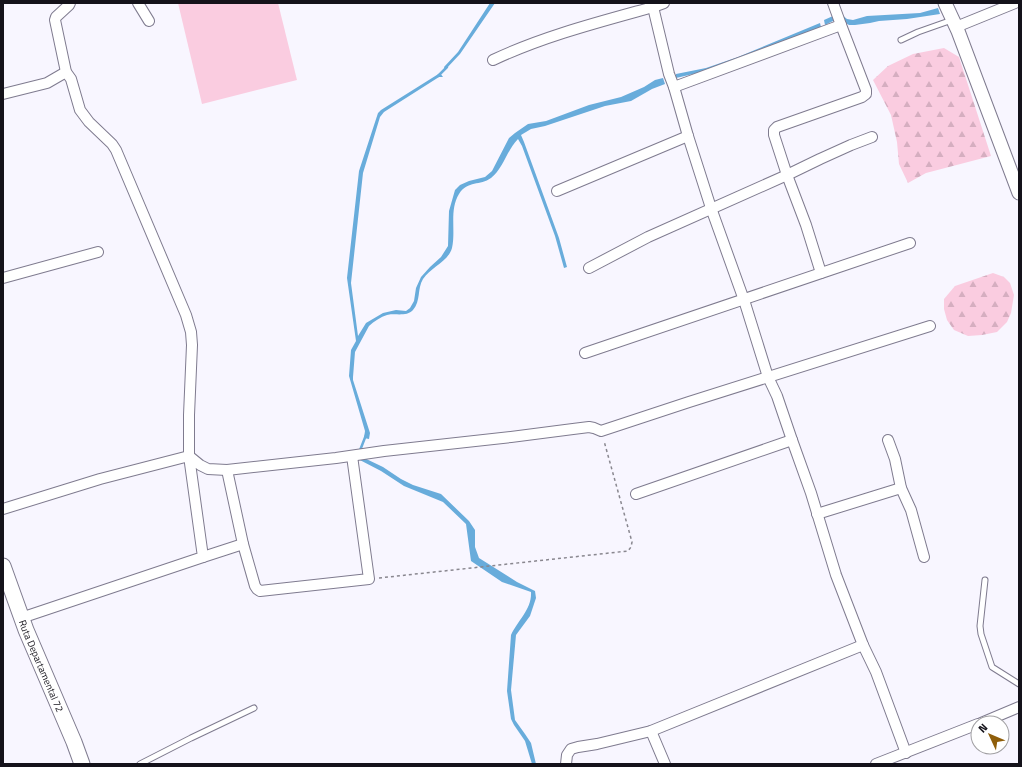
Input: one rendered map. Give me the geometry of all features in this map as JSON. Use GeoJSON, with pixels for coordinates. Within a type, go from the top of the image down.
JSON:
{"type":"FeatureCollection","features":[{"type":"Feature","properties":{"kind":"main road","name":"Ruta Departamental 72"},"geometry":{"type":"LineString","coordinates":[[3,566],[22,618],[82,764]]}},
{"type":"Feature","properties":{"kind":"street"},"geometry":{"type":"LineString","coordinates":[[70,3],[54,20],[66,72],[70,79],[80,110],[89,122],[112,144],[116,150],[186,316],[191,332],[192,345],[189,456],[203,557]]}},
{"type":"Feature","properties":{"kind":"street"},"geometry":{"type":"LineString","coordinates":[[138,3],[149,21]]}},
{"type":"Feature","properties":{"kind":"street"},"geometry":{"type":"LineString","coordinates":[[493,60],[507,53],[559,34],[664,3]]}},
{"type":"Feature","properties":{"kind":"street"},"geometry":{"type":"LineString","coordinates":[[1015,3],[951,16],[987,105],[1019,193]]}},
{"type":"Feature","properties":{"kind":"street"},"geometry":{"type":"LineString","coordinates":[[653,7],[688,136],[711,208],[744,300],[768,377],[777,396],[811,493],[836,575],[863,645],[876,672],[906,753]]}},
{"type":"Feature","properties":{"kind":"street"},"geometry":{"type":"LineString","coordinates":[[672,81],[837,15],[866,90],[866,94],[862,97],[777,127],[774,130],[774,135],[787,175],[806,225],[821,274]]}},
{"type":"Feature","properties":{"kind":"street"},"geometry":{"type":"LineString","coordinates":[[3,94],[47,83],[66,72]]}},
{"type":"Feature","properties":{"kind":"street"},"geometry":{"type":"LineString","coordinates":[[558,191],[688,136]]}},
{"type":"Feature","properties":{"kind":"street"},"geometry":{"type":"LineString","coordinates":[[589,268],[648,236],[872,137]]}},
{"type":"Feature","properties":{"kind":"street"},"geometry":{"type":"LineString","coordinates":[[585,354],[910,243]]}},
{"type":"Feature","properties":{"kind":"street"},"geometry":{"type":"LineString","coordinates":[[3,278],[98,252]]}},
{"type":"Feature","properties":{"kind":"street"},"geometry":{"type":"LineString","coordinates":[[189,456],[200,465],[208,468],[227,470],[584,428],[594,428],[602,431],[681,404],[930,326]]}},
{"type":"Feature","properties":{"kind":"street"},"geometry":{"type":"LineString","coordinates":[[636,494],[792,440]]}},
{"type":"Feature","properties":{"kind":"street"},"geometry":{"type":"LineString","coordinates":[[888,440],[895,459],[901,488],[911,510],[924,558]]}},
{"type":"Feature","properties":{"kind":"street"},"geometry":{"type":"LineString","coordinates":[[3,509],[100,479],[189,456]]}},
{"type":"Feature","properties":{"kind":"street"},"geometry":{"type":"LineString","coordinates":[[227,470],[243,544],[255,586],[260,591],[369,579],[356,456]]}},
{"type":"Feature","properties":{"kind":"street"},"geometry":{"type":"LineString","coordinates":[[818,514],[901,488]]}},
{"type":"Feature","properties":{"kind":"street"},"geometry":{"type":"LineString","coordinates":[[22,618],[243,544]]}},
{"type":"Feature","properties":{"kind":"street"},"geometry":{"type":"LineString","coordinates":[[566,764],[567,755],[571,749],[651,731],[863,645]]}},
{"type":"Feature","properties":{"kind":"street"},"geometry":{"type":"LineString","coordinates":[[1000,715],[1019,707]]}},
{"type":"Feature","properties":{"kind":"street"},"geometry":{"type":"LineString","coordinates":[[876,764],[970,728]]}},
{"type":"Feature","properties":{"kind":"street"},"geometry":{"type":"LineString","coordinates":[[651,731],[665,764]]}},
{"type":"Feature","properties":{"kind":"lane"},"geometry":{"type":"LineString","coordinates":[[901,40],[951,16]]}},
{"type":"Feature","properties":{"kind":"lane"},"geometry":{"type":"LineString","coordinates":[[985,580],[980,626],[981,634],[992,667],[1019,684]]}},
{"type":"Feature","properties":{"kind":"lane"},"geometry":{"type":"LineString","coordinates":[[140,764],[254,708]]}},
{"type":"Feature","properties":{"kind":"path"},"geometry":{"type":"LineString","coordinates":[[369,579],[628,551],[632,542],[602,431]]}},
{"type":"Feature","properties":{"kind":"green space"},"geometry":{"type":"Polygon","coordinates":[[[178,3],[278,3],[297,80],[202,104],[178,3]]]}},
{"type":"Feature","properties":{"kind":"green space"},"geometry":{"type":"Polygon","coordinates":[[[944,48],[959,57],[991,156],[926,173],[908,183],[899,164],[897,142],[891,115],[873,80],[888,66],[913,54],[944,48]]]}},
{"type":"Feature","properties":{"kind":"green space"},"geometry":{"type":"Polygon","coordinates":[[[993,273],[1004,277],[1010,283],[1014,295],[1011,313],[1007,322],[997,332],[982,335],[968,336],[954,330],[947,320],[944,309],[944,299],[955,286],[993,273]]]}},
{"type":"Feature","properties":{"kind":"water"},"geometry":{"type":"Polygon","coordinates":[[[490,3],[495,3],[460,54],[445,70],[444,67],[458,52],[490,3]]]}},
{"type":"Feature","properties":{"kind":"water"},"geometry":{"type":"Polygon","coordinates":[[[938,8],[940,14],[855,25],[849,25],[837,19],[825,25],[824,20],[841,14],[847,19],[853,20],[867,16],[920,13],[938,8]]]}},
{"type":"Feature","properties":{"kind":"water"},"geometry":{"type":"Polygon","coordinates":[[[820,23],[821,27],[740,59],[706,71],[676,78],[676,74],[706,68],[738,57],[820,23]]]}},
{"type":"Feature","properties":{"kind":"water"},"geometry":{"type":"Polygon","coordinates":[[[440,73],[443,77],[439,77],[384,112],[380,117],[363,173],[351,283],[358,336],[366,323],[383,313],[396,310],[406,311],[410,308],[414,301],[416,288],[421,277],[441,257],[448,246],[449,211],[455,190],[460,185],[485,177],[492,171],[509,138],[515,133],[528,124],[546,121],[589,105],[621,97],[644,87],[655,80],[663,78],[665,84],[652,89],[631,101],[605,106],[545,126],[531,129],[521,135],[559,238],[567,267],[564,268],[555,236],[522,146],[518,139],[514,143],[499,170],[491,178],[466,187],[459,194],[453,213],[452,248],[447,257],[423,279],[417,303],[413,310],[405,314],[390,314],[373,322],[369,326],[355,352],[353,380],[370,433],[369,439],[364,438],[365,431],[349,376],[351,350],[356,341],[347,278],[359,171],[378,113],[440,73]]]}},
{"type":"Feature","properties":{"kind":"water"},"geometry":{"type":"Polygon","coordinates":[[[360,456],[383,467],[413,485],[441,494],[469,521],[475,530],[475,547],[479,558],[517,582],[535,591],[536,598],[530,616],[516,635],[511,690],[515,720],[531,743],[536,764],[532,764],[525,741],[511,719],[507,691],[511,635],[527,609],[531,598],[531,592],[502,582],[471,561],[466,524],[443,502],[404,486],[381,471],[356,458],[360,456]]]}},
{"type":"Feature","properties":{"kind":"waterway"},"geometry":{"type":"LineString","coordinates":[[438,76],[447,67]]}},
{"type":"Feature","properties":{"kind":"waterway"},"geometry":{"type":"LineString","coordinates":[[359,453],[366,435]]}}]}
